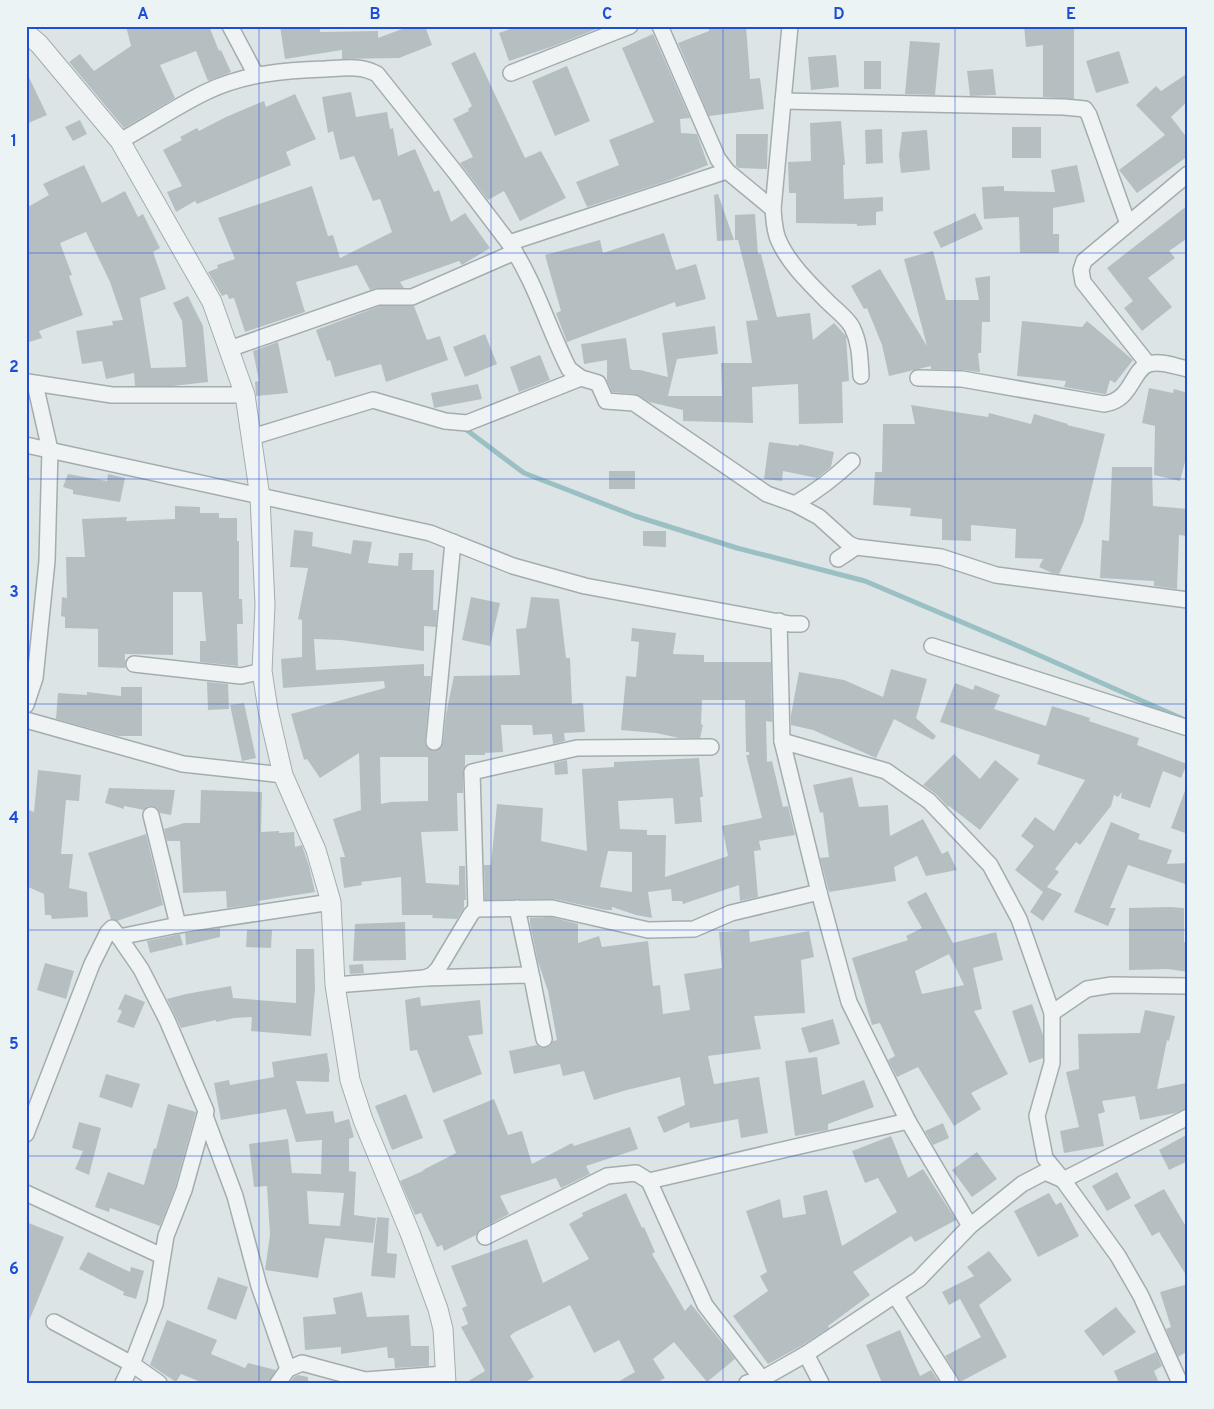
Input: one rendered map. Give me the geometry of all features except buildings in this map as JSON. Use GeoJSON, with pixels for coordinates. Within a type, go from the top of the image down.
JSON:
{"type":"FeatureCollection","features":[{"type":"Feature","properties":{"kind":"street"},"geometry":{"type":"LineString","coordinates":[[230,26],[256,75]]}},
{"type":"Feature","properties":{"kind":"street"},"geometry":{"type":"LineString","coordinates":[[511,73],[630,26]]}},
{"type":"Feature","properties":{"kind":"street"},"geometry":{"type":"LineString","coordinates":[[660,26],[714,152],[727,171],[773,209]]}},
{"type":"Feature","properties":{"kind":"street"},"geometry":{"type":"LineString","coordinates":[[790,26],[773,209],[775,226],[778,239],[788,256],[817,290],[851,325],[860,351],[861,376]]}},
{"type":"Feature","properties":{"kind":"street"},"geometry":{"type":"LineString","coordinates":[[26,33],[39,44],[120,141],[212,302],[245,395],[260,497],[265,605],[262,671],[268,710],[283,775],[316,850],[331,902],[335,985],[350,1080],[363,1120],[410,1233],[438,1309],[442,1329],[446,1378],[365,1380],[302,1363],[288,1369],[278,1383]]}},
{"type":"Feature","properties":{"kind":"street"},"geometry":{"type":"LineString","coordinates":[[120,141],[208,91],[256,75],[306,69],[360,68],[369,70],[377,74],[455,172],[512,248],[569,369],[582,378],[598,383],[606,401],[634,403],[767,494],[795,504],[819,517],[849,544],[856,547],[941,557],[996,575],[1188,600]]}},
{"type":"Feature","properties":{"kind":"street"},"geometry":{"type":"LineString","coordinates":[[784,101],[1064,107],[1085,110],[1089,115],[1128,224]]}},
{"type":"Feature","properties":{"kind":"street"},"geometry":{"type":"LineString","coordinates":[[230,349],[378,297],[412,297],[512,248],[727,171]]}},
{"type":"Feature","properties":{"kind":"street"},"geometry":{"type":"LineString","coordinates":[[1148,364],[1083,282],[1081,270],[1084,262],[1188,174]]}},
{"type":"Feature","properties":{"kind":"street"},"geometry":{"type":"LineString","coordinates":[[918,378],[962,379],[1104,404],[1114,403],[1123,395],[1142,369],[1148,364],[1158,363],[1188,369]]}},
{"type":"Feature","properties":{"kind":"street"},"geometry":{"type":"LineString","coordinates":[[252,437],[374,400],[445,421],[467,423],[582,378]]}},
{"type":"Feature","properties":{"kind":"street"},"geometry":{"type":"LineString","coordinates":[[26,705],[35,678],[47,562],[50,450],[31,383],[112,395],[245,395]]}},
{"type":"Feature","properties":{"kind":"street"},"geometry":{"type":"LineString","coordinates":[[26,445],[430,533],[513,566],[585,586],[802,624]]}},
{"type":"Feature","properties":{"kind":"street"},"geometry":{"type":"LineString","coordinates":[[795,504],[820,490],[852,460]]}},
{"type":"Feature","properties":{"kind":"street"},"geometry":{"type":"LineString","coordinates":[[434,742],[453,542]]}},
{"type":"Feature","properties":{"kind":"street"},"geometry":{"type":"LineString","coordinates":[[838,559],[856,547]]}},
{"type":"Feature","properties":{"kind":"street"},"geometry":{"type":"LineString","coordinates":[[779,621],[782,741],[819,892],[849,1002],[908,1121],[970,1226]]}},
{"type":"Feature","properties":{"kind":"street"},"geometry":{"type":"LineString","coordinates":[[932,646],[1188,728]]}},
{"type":"Feature","properties":{"kind":"street"},"geometry":{"type":"LineString","coordinates":[[134,664],[241,676],[262,671]]}},
{"type":"Feature","properties":{"kind":"street"},"geometry":{"type":"LineString","coordinates":[[26,720],[183,764],[283,775]]}},
{"type":"Feature","properties":{"kind":"street"},"geometry":{"type":"LineString","coordinates":[[782,741],[886,771],[929,801],[990,865],[1018,919],[1052,1014],[1052,1063],[1037,1116],[1045,1158],[1118,1256],[1141,1296],[1180,1383]]}},
{"type":"Feature","properties":{"kind":"street"},"geometry":{"type":"LineString","coordinates":[[476,909],[472,772],[576,748],[711,747]]}},
{"type":"Feature","properties":{"kind":"street"},"geometry":{"type":"LineString","coordinates":[[151,815],[178,925]]}},
{"type":"Feature","properties":{"kind":"street"},"geometry":{"type":"LineString","coordinates":[[425,978],[432,975],[438,969],[471,914],[476,909],[552,908],[648,930],[694,929],[731,914],[819,892]]}},
{"type":"Feature","properties":{"kind":"street"},"geometry":{"type":"LineString","coordinates":[[118,937],[178,925],[331,902]]}},
{"type":"Feature","properties":{"kind":"street"},"geometry":{"type":"LineString","coordinates":[[517,908],[544,1039]]}},
{"type":"Feature","properties":{"kind":"street"},"geometry":{"type":"LineString","coordinates":[[26,1134],[92,964],[108,932],[112,928],[141,969],[167,1020],[206,1111],[184,1190],[166,1236],[155,1304],[123,1383]]}},
{"type":"Feature","properties":{"kind":"street"},"geometry":{"type":"LineString","coordinates":[[335,985],[425,978],[528,975],[532,978]]}},
{"type":"Feature","properties":{"kind":"street"},"geometry":{"type":"LineString","coordinates":[[1052,1014],[1087,989],[1112,984],[1188,986]]}},
{"type":"Feature","properties":{"kind":"street"},"geometry":{"type":"LineString","coordinates":[[205,1116],[235,1196],[259,1286],[288,1369]]}},
{"type":"Feature","properties":{"kind":"street"},"geometry":{"type":"LineString","coordinates":[[1063,1180],[1188,1117]]}},
{"type":"Feature","properties":{"kind":"street"},"geometry":{"type":"LineString","coordinates":[[649,1181],[908,1121]]}},
{"type":"Feature","properties":{"kind":"street"},"geometry":{"type":"LineString","coordinates":[[747,1383],[762,1379],[806,1354],[919,1279],[970,1226],[1022,1184],[1045,1172],[1063,1180]]}},
{"type":"Feature","properties":{"kind":"street"},"geometry":{"type":"LineString","coordinates":[[486,1237],[607,1176],[636,1173],[649,1181],[705,1305],[762,1379]]}},
{"type":"Feature","properties":{"kind":"street"},"geometry":{"type":"LineString","coordinates":[[26,1193],[162,1256]]}},
{"type":"Feature","properties":{"kind":"street"},"geometry":{"type":"LineString","coordinates":[[895,1295],[951,1383]]}},
{"type":"Feature","properties":{"kind":"street"},"geometry":{"type":"LineString","coordinates":[[54,1322],[132,1364],[159,1383]]}},
{"type":"Feature","properties":{"kind":"street"},"geometry":{"type":"LineString","coordinates":[[806,1354],[821,1383]]}},
{"type":"Feature","properties":{"kind":"waterway"},"geometry":{"type":"LineString","coordinates":[[464,428],[524,473],[635,516],[737,548],[865,581],[1183,719]]}}]}
